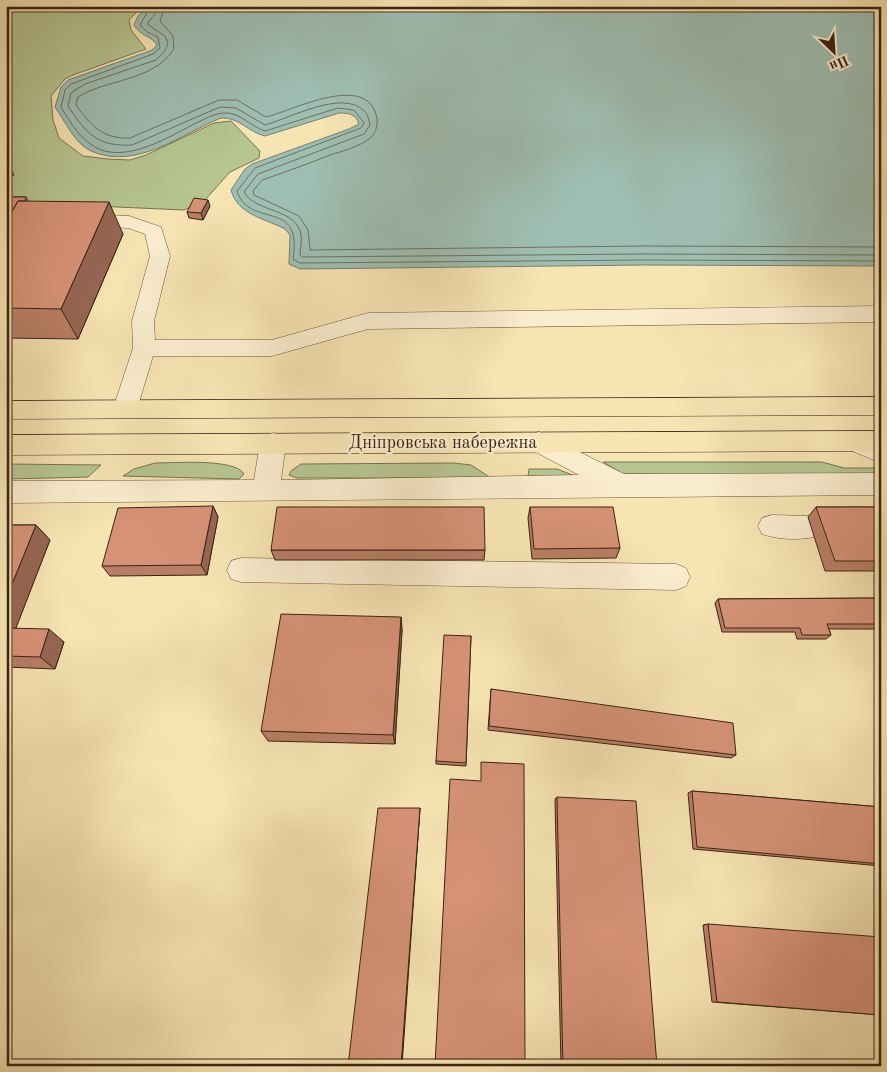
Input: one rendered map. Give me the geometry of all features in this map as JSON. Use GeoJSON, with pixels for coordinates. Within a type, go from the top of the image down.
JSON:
{"type":"FeatureCollection","features":[{"type":"Feature","properties":{"kind":"main road","name":"Дніпровська набережна"},"geometry":{"type":"LineString","coordinates":[[6,410],[881,406]]}},
{"type":"Feature","properties":{"kind":"main road","name":"Дніпровська набережна"},"geometry":{"type":"LineString","coordinates":[[6,445],[881,441]]}},
{"type":"Feature","properties":{"kind":"lane"},"geometry":{"type":"LineString","coordinates":[[6,216],[129,222],[154,231],[160,256],[143,321],[144,348],[124,409]]}},
{"type":"Feature","properties":{"kind":"lane"},"geometry":{"type":"LineString","coordinates":[[144,348],[272,348],[368,321],[881,314]]}},
{"type":"Feature","properties":{"kind":"lane"},"geometry":{"type":"LineString","coordinates":[[854,441],[881,453]]}},
{"type":"Feature","properties":{"kind":"lane"},"geometry":{"type":"LineString","coordinates":[[539,442],[621,485]]}},
{"type":"Feature","properties":{"kind":"lane"},"geometry":{"type":"LineString","coordinates":[[266,491],[273,443]]}},
{"type":"Feature","properties":{"kind":"lane"},"geometry":{"type":"LineString","coordinates":[[6,492],[881,484]]}},
{"type":"Feature","properties":{"kind":"lane"},"geometry":{"type":"LineString","coordinates":[[772,526],[811,527]]}},
{"type":"Feature","properties":{"kind":"lane"},"geometry":{"type":"LineString","coordinates":[[240,570],[676,577]]}},
{"type":"Feature","properties":{"kind":"green space"},"geometry":{"type":"Polygon","coordinates":[[[6,6],[143,6],[129,20],[131,30],[146,49],[73,75],[65,79],[51,96],[53,120],[59,138],[83,156],[130,160],[146,155],[214,123],[231,121],[260,151],[259,158],[230,172],[204,201],[184,210],[6,202],[6,6]]]}},
{"type":"Feature","properties":{"kind":"green space"},"geometry":{"type":"Polygon","coordinates":[[[603,462],[822,462],[844,468],[881,468],[881,477],[623,474],[603,462]]]}},
{"type":"Feature","properties":{"kind":"green space"},"geometry":{"type":"Polygon","coordinates":[[[155,463],[217,463],[238,469],[244,474],[239,479],[123,476],[134,469],[155,463]]]}},
{"type":"Feature","properties":{"kind":"green space"},"geometry":{"type":"Polygon","coordinates":[[[454,463],[471,465],[491,478],[297,478],[289,475],[291,471],[301,464],[454,463]]]}},
{"type":"Feature","properties":{"kind":"green space"},"geometry":{"type":"Polygon","coordinates":[[[6,464],[101,465],[88,477],[6,479],[6,464]]]}},
{"type":"Feature","properties":{"kind":"green space"},"geometry":{"type":"Polygon","coordinates":[[[529,469],[557,469],[580,478],[528,476],[529,469]]]}},
{"type":"Feature","properties":{"kind":"water"},"geometry":{"type":"Polygon","coordinates":[[[148,6],[881,6],[881,266],[643,265],[300,269],[289,264],[290,235],[285,229],[253,215],[239,205],[231,190],[245,169],[252,164],[349,129],[359,124],[354,116],[339,113],[265,136],[238,122],[221,118],[158,148],[125,157],[108,156],[85,148],[75,138],[55,107],[61,87],[68,80],[152,50],[157,45],[139,32],[134,25],[138,16],[148,6]]]}},
{"type":"Feature","properties":{"kind":"building"},"geometry":{"type":"Polygon","coordinates":[[[6,197],[26,197],[25,201],[18,201],[6,222],[6,197]]]}},
{"type":"Feature","properties":{"kind":"building"},"geometry":{"type":"Polygon","coordinates":[[[194,198],[208,200],[201,213],[187,212],[194,198]]]}},
{"type":"Feature","properties":{"kind":"building"},"geometry":{"type":"Polygon","coordinates":[[[18,201],[109,202],[61,309],[6,308],[6,222],[18,201]]]}},
{"type":"Feature","properties":{"kind":"building"},"geometry":{"type":"Polygon","coordinates":[[[213,506],[201,565],[102,566],[118,508],[213,506]]]}},
{"type":"Feature","properties":{"kind":"building"},"geometry":{"type":"Polygon","coordinates":[[[277,507],[484,507],[485,550],[271,550],[277,507]]]}},
{"type":"Feature","properties":{"kind":"building"},"geometry":{"type":"Polygon","coordinates":[[[530,507],[613,507],[620,548],[534,549],[530,507]]]}},
{"type":"Feature","properties":{"kind":"building"},"geometry":{"type":"Polygon","coordinates":[[[816,507],[881,507],[881,561],[835,561],[816,507]]]}},
{"type":"Feature","properties":{"kind":"building"},"geometry":{"type":"Polygon","coordinates":[[[6,525],[36,525],[6,599],[6,525]]]}},
{"type":"Feature","properties":{"kind":"building"},"geometry":{"type":"Polygon","coordinates":[[[881,598],[881,624],[827,624],[831,635],[802,635],[800,628],[725,628],[718,599],[881,598]]]}},
{"type":"Feature","properties":{"kind":"building"},"geometry":{"type":"Polygon","coordinates":[[[281,614],[401,617],[393,735],[261,731],[281,614]]]}},
{"type":"Feature","properties":{"kind":"building"},"geometry":{"type":"Polygon","coordinates":[[[6,628],[49,629],[40,657],[6,656],[6,628]]]}},
{"type":"Feature","properties":{"kind":"building"},"geometry":{"type":"Polygon","coordinates":[[[444,635],[471,636],[466,763],[436,761],[444,635]]]}},
{"type":"Feature","properties":{"kind":"building"},"geometry":{"type":"Polygon","coordinates":[[[491,689],[733,723],[736,755],[489,726],[491,689]]]}},
{"type":"Feature","properties":{"kind":"building"},"geometry":{"type":"Polygon","coordinates":[[[481,762],[524,764],[525,1066],[435,1066],[450,779],[481,781],[481,762]]]}},
{"type":"Feature","properties":{"kind":"building"},"geometry":{"type":"Polygon","coordinates":[[[692,791],[881,807],[881,864],[697,847],[692,791]]]}},
{"type":"Feature","properties":{"kind":"building"},"geometry":{"type":"Polygon","coordinates":[[[557,797],[636,801],[657,1066],[563,1066],[557,797]]]}},
{"type":"Feature","properties":{"kind":"building"},"geometry":{"type":"Polygon","coordinates":[[[378,808],[420,808],[401,1066],[348,1066],[378,808]]]}},
{"type":"Feature","properties":{"kind":"building"},"geometry":{"type":"Polygon","coordinates":[[[708,924],[881,937],[881,1015],[717,1002],[708,924]]]}}]}
